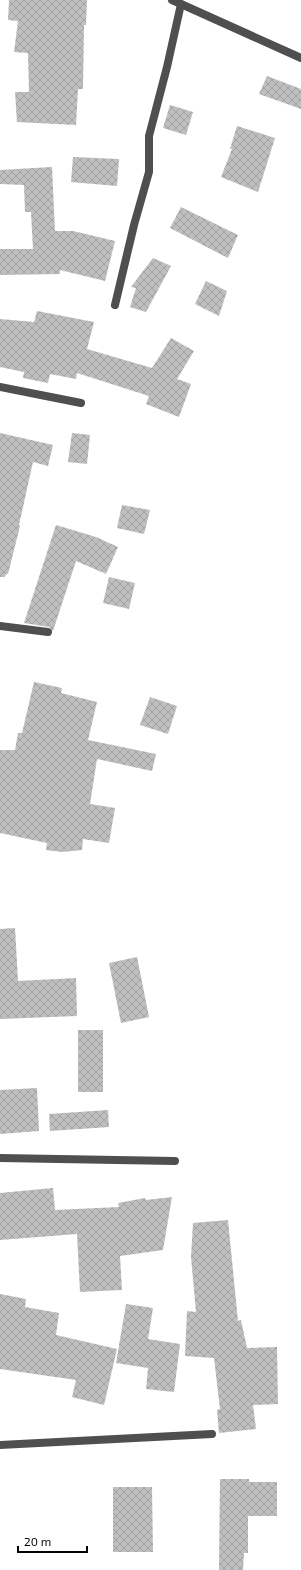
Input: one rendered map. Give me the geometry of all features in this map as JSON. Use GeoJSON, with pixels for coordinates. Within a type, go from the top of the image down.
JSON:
{"type":"FeatureCollection","features":[{"type":"Feature","properties":{"kind":"street"},"geometry":{"type":"LineString","coordinates":[[172,0],[301,58]]}},
{"type":"Feature","properties":{"kind":"street"},"geometry":{"type":"LineString","coordinates":[[115,305],[134,225],[149,172],[149,136],[168,67],[181,4]]}},
{"type":"Feature","properties":{"kind":"street"},"geometry":{"type":"LineString","coordinates":[[0,387],[81,403]]}},
{"type":"Feature","properties":{"kind":"street"},"geometry":{"type":"LineString","coordinates":[[0,626],[48,632]]}},
{"type":"Feature","properties":{"kind":"street"},"geometry":{"type":"LineString","coordinates":[[0,1158],[175,1160]]}},
{"type":"Feature","properties":{"kind":"street"},"geometry":{"type":"LineString","coordinates":[[0,1445],[212,1434]]}},
{"type":"Feature","properties":{"kind":"building"},"geometry":{"type":"Polygon","coordinates":[[[9,0],[87,0],[86,25],[84,25],[83,89],[78,89],[76,125],[17,122],[15,92],[29,92],[28,53],[14,52],[18,21],[8,20],[9,0]]]}},
{"type":"Feature","properties":{"kind":"building"},"geometry":{"type":"Polygon","coordinates":[[[267,76],[301,89],[301,109],[259,94],[267,76]]]}},
{"type":"Feature","properties":{"kind":"building"},"geometry":{"type":"Polygon","coordinates":[[[170,105],[193,112],[186,135],[163,128],[170,105]]]}},
{"type":"Feature","properties":{"kind":"building"},"geometry":{"type":"Polygon","coordinates":[[[237,126],[275,138],[258,192],[221,177],[232,149],[230,149],[237,126]]]}},
{"type":"Feature","properties":{"kind":"building"},"geometry":{"type":"Polygon","coordinates":[[[73,157],[119,159],[117,186],[71,182],[73,157]]]}},
{"type":"Feature","properties":{"kind":"building"},"geometry":{"type":"Polygon","coordinates":[[[52,167],[55,231],[73,231],[115,241],[105,281],[60,270],[60,274],[0,275],[0,249],[33,249],[31,212],[25,212],[24,185],[0,184],[0,170],[52,167]]]}},
{"type":"Feature","properties":{"kind":"building"},"geometry":{"type":"Polygon","coordinates":[[[181,207],[238,235],[228,258],[170,228],[181,207]]]}},
{"type":"Feature","properties":{"kind":"building"},"geometry":{"type":"Polygon","coordinates":[[[153,258],[171,266],[146,312],[130,307],[136,288],[131,287],[153,258]]]}},
{"type":"Feature","properties":{"kind":"building"},"geometry":{"type":"Polygon","coordinates":[[[206,281],[227,291],[219,316],[195,304],[206,281]]]}},
{"type":"Feature","properties":{"kind":"building"},"geometry":{"type":"Polygon","coordinates":[[[37,311],[94,322],[87,349],[152,368],[171,338],[194,351],[177,379],[191,384],[179,417],[146,404],[149,396],[77,373],[76,379],[50,374],[48,383],[23,378],[24,372],[0,367],[0,319],[34,322],[37,311]]]}},
{"type":"Feature","properties":{"kind":"building"},"geometry":{"type":"Polygon","coordinates":[[[0,433],[53,445],[48,466],[33,462],[20,526],[8,574],[6,574],[5,577],[0,577],[0,433]]]}},
{"type":"Feature","properties":{"kind":"building"},"geometry":{"type":"Polygon","coordinates":[[[72,433],[90,435],[87,464],[68,462],[72,433]]]}},
{"type":"Feature","properties":{"kind":"building"},"geometry":{"type":"Polygon","coordinates":[[[122,505],[150,510],[144,534],[117,528],[122,505]]]}},
{"type":"Feature","properties":{"kind":"building"},"geometry":{"type":"Polygon","coordinates":[[[56,525],[96,537],[118,547],[106,574],[76,561],[53,631],[49,627],[24,623],[56,525]]]}},
{"type":"Feature","properties":{"kind":"building"},"geometry":{"type":"Polygon","coordinates":[[[109,577],[135,583],[129,609],[103,603],[109,577]]]}},
{"type":"Feature","properties":{"kind":"building"},"geometry":{"type":"Polygon","coordinates":[[[34,682],[62,688],[61,693],[97,702],[88,740],[156,754],[152,771],[97,759],[90,804],[115,808],[109,843],[83,839],[82,850],[62,852],[46,850],[47,843],[0,833],[0,750],[15,750],[18,733],[22,733],[34,682]]]}},
{"type":"Feature","properties":{"kind":"building"},"geometry":{"type":"Polygon","coordinates":[[[150,697],[177,706],[168,734],[140,725],[150,697]]]}},
{"type":"Feature","properties":{"kind":"building"},"geometry":{"type":"Polygon","coordinates":[[[15,928],[18,981],[76,978],[77,1016],[0,1019],[0,929],[15,928]]]}},
{"type":"Feature","properties":{"kind":"building"},"geometry":{"type":"Polygon","coordinates":[[[137,957],[149,1017],[121,1023],[109,963],[137,957]]]}},
{"type":"Feature","properties":{"kind":"building"},"geometry":{"type":"Polygon","coordinates":[[[78,1030],[103,1030],[103,1092],[78,1092],[78,1030]]]}},
{"type":"Feature","properties":{"kind":"building"},"geometry":{"type":"Polygon","coordinates":[[[37,1088],[39,1131],[0,1134],[0,1090],[37,1088]]]}},
{"type":"Feature","properties":{"kind":"building"},"geometry":{"type":"Polygon","coordinates":[[[108,1110],[109,1127],[50,1131],[49,1114],[108,1110]]]}},
{"type":"Feature","properties":{"kind":"building"},"geometry":{"type":"Polygon","coordinates":[[[53,1188],[55,1210],[119,1207],[118,1203],[145,1198],[146,1200],[172,1197],[163,1250],[120,1256],[122,1290],[80,1292],[77,1234],[0,1240],[0,1193],[53,1188]]]}},
{"type":"Feature","properties":{"kind":"building"},"geometry":{"type":"Polygon","coordinates":[[[228,1220],[238,1321],[241,1320],[247,1348],[277,1347],[278,1404],[253,1405],[256,1429],[219,1433],[217,1410],[220,1409],[214,1358],[185,1356],[187,1311],[196,1312],[191,1257],[193,1223],[228,1220]]]}},
{"type":"Feature","properties":{"kind":"building"},"geometry":{"type":"Polygon","coordinates":[[[0,1294],[26,1299],[25,1307],[59,1313],[56,1335],[117,1349],[104,1405],[72,1397],[76,1380],[0,1369],[0,1294]]]}},
{"type":"Feature","properties":{"kind":"building"},"geometry":{"type":"Polygon","coordinates":[[[126,1304],[153,1308],[148,1339],[180,1344],[174,1392],[146,1389],[148,1368],[116,1363],[126,1304]]]}},
{"type":"Feature","properties":{"kind":"building"},"geometry":{"type":"Polygon","coordinates":[[[220,1479],[249,1479],[249,1482],[277,1482],[277,1516],[248,1516],[248,1553],[244,1553],[243,1570],[219,1570],[220,1479]]]}},
{"type":"Feature","properties":{"kind":"building"},"geometry":{"type":"Polygon","coordinates":[[[113,1487],[152,1487],[153,1552],[113,1552],[113,1487]]]}}]}
